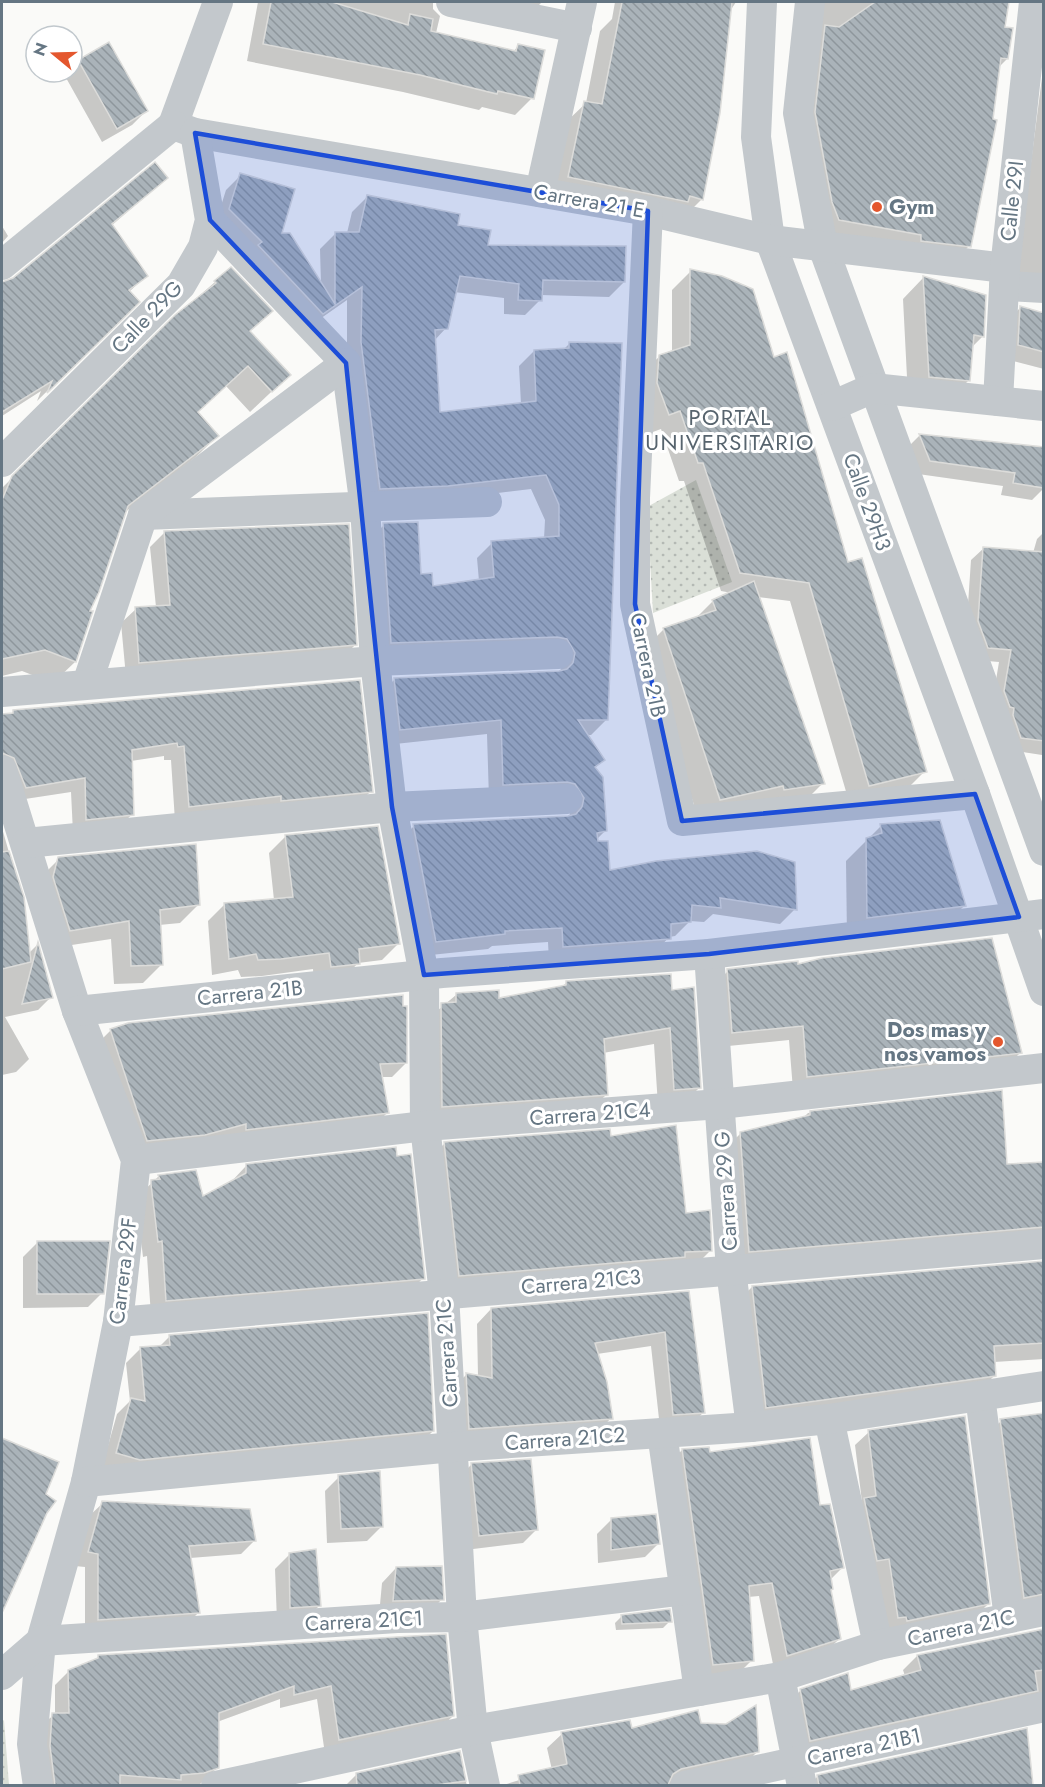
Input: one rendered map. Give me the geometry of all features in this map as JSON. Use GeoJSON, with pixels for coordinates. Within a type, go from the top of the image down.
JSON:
{"type":"FeatureCollection","features":[{"type":"Feature","properties":{"kind":"street"},"geometry":{"type":"LineString","coordinates":[[2,265],[184,129],[218,2]]}},
{"type":"Feature","properties":{"kind":"street"},"geometry":{"type":"LineString","coordinates":[[451,2],[580,15],[540,192]]}},
{"type":"Feature","properties":{"kind":"street","name":"Calle 29H3"},"geometry":{"type":"LineString","coordinates":[[762,2],[756,137],[770,240],[975,794],[1031,915],[1044,991]]}},
{"type":"Feature","properties":{"kind":"street"},"geometry":{"type":"LineString","coordinates":[[810,2],[798,113],[823,247],[873,388],[1034,795],[1044,851]]}},
{"type":"Feature","properties":{"kind":"street","name":"Calle 29I"},"geometry":{"type":"LineString","coordinates":[[998,400],[1004,277],[1034,2]]}},
{"type":"Feature","properties":{"kind":"street","name":"Carrera 21 E"},"geometry":{"type":"LineString","coordinates":[[184,129],[648,211],[770,240],[1004,277],[1044,288]]}},
{"type":"Feature","properties":{"kind":"street","name":"Calle 29G"},"geometry":{"type":"LineString","coordinates":[[2,462],[181,285],[203,247],[210,220],[184,129]]}},
{"type":"Feature","properties":{"kind":"street","name":"Carrera 21B"},"geometry":{"type":"LineString","coordinates":[[648,211],[635,498],[635,604],[682,821],[975,794]]}},
{"type":"Feature","properties":{"kind":"street"},"geometry":{"type":"LineString","coordinates":[[210,220],[346,363],[365,508],[375,662],[392,807],[424,975]]}},
{"type":"Feature","properties":{"kind":"street"},"geometry":{"type":"LineString","coordinates":[[87,684],[142,515],[346,363]]}},
{"type":"Feature","properties":{"kind":"street"},"geometry":{"type":"LineString","coordinates":[[832,406],[873,388],[1044,406]]}},
{"type":"Feature","properties":{"kind":"street"},"geometry":{"type":"LineString","coordinates":[[142,515],[487,502]]}},
{"type":"Feature","properties":{"kind":"street"},"geometry":{"type":"LineString","coordinates":[[2,692],[375,662],[558,654]]}},
{"type":"Feature","properties":{"kind":"street","name":"Carrera 29F"},"geometry":{"type":"LineString","coordinates":[[2,770],[76,1011],[136,1160],[118,1322],[86,1482],[41,1641],[32,1744],[38,1785]]}},
{"type":"Feature","properties":{"kind":"street"},"geometry":{"type":"LineString","coordinates":[[26,843],[392,807],[567,799]]}},
{"type":"Feature","properties":{"kind":"street","name":"Carrera 21B"},"geometry":{"type":"LineString","coordinates":[[76,1011],[424,975],[709,954],[1031,915]]}},
{"type":"Feature","properties":{"kind":"street","name":"Carrera 29 G"},"geometry":{"type":"LineString","coordinates":[[709,954],[731,1270],[751,1427]]}},
{"type":"Feature","properties":{"kind":"street","name":"Carrera 21C"},"geometry":{"type":"LineString","coordinates":[[424,975],[425,1126],[444,1294],[462,1617],[473,1730],[485,1785]]}},
{"type":"Feature","properties":{"kind":"street","name":"Carrera 21C4"},"geometry":{"type":"LineString","coordinates":[[136,1160],[425,1126],[720,1104],[1044,1068]]}},
{"type":"Feature","properties":{"kind":"street","name":"Carrera 21C3"},"geometry":{"type":"LineString","coordinates":[[118,1322],[1044,1244]]}},
{"type":"Feature","properties":{"kind":"street","name":"Carrera 21C2"},"geometry":{"type":"LineString","coordinates":[[86,1482],[453,1447],[751,1427],[829,1419],[1044,1386]]}},
{"type":"Feature","properties":{"kind":"street"},"geometry":{"type":"LineString","coordinates":[[980,1395],[1009,1618]]}},
{"type":"Feature","properties":{"kind":"street","name":"Carrera 21C"},"geometry":{"type":"LineString","coordinates":[[829,1419],[878,1645]]}},
{"type":"Feature","properties":{"kind":"street"},"geometry":{"type":"LineString","coordinates":[[662,1433],[699,1691]]}},
{"type":"Feature","properties":{"kind":"street","name":"Carrera 21C1"},"geometry":{"type":"LineString","coordinates":[[41,1641],[397,1618],[462,1617],[685,1590]]}},
{"type":"Feature","properties":{"kind":"street","name":"Carrera 21C"},"geometry":{"type":"LineString","coordinates":[[216,1785],[473,1730],[780,1677],[878,1645],[1044,1611]]}},
{"type":"Feature","properties":{"kind":"street"},"geometry":{"type":"LineString","coordinates":[[2,1675],[41,1641]]}},
{"type":"Feature","properties":{"kind":"street"},"geometry":{"type":"LineString","coordinates":[[780,1677],[800,1773]]}},
{"type":"Feature","properties":{"kind":"street","name":"Carrera 21B1"},"geometry":{"type":"LineString","coordinates":[[685,1785],[800,1773],[1044,1707]]}},
{"type":"Feature","properties":{"kind":"highlighted area"},"geometry":{"type":"Polygon","coordinates":[[[195,133],[648,211],[635,604],[682,821],[975,794],[1019,917],[709,954],[424,975],[392,807],[346,363],[210,220],[195,133]]]}},
{"type":"Feature","properties":{"kind":"shaded area"},"geometry":{"type":"Polygon","coordinates":[[[696,480],[732,582],[653,613],[647,507],[696,480]]]}},
{"type":"Feature","properties":{"kind":"shaded area"},"geometry":{"type":"Polygon","coordinates":[[[4,1720],[9,1785],[2,1785],[2,1722],[4,1720]]]}},
{"type":"Feature","properties":{"kind":"building"},"geometry":{"type":"Polygon","coordinates":[[[271,2],[332,2],[408,25],[410,14],[433,19],[431,31],[516,51],[518,44],[545,50],[534,99],[498,91],[497,94],[420,75],[263,44],[271,2]]]}},
{"type":"Feature","properties":{"kind":"building"},"geometry":{"type":"Polygon","coordinates":[[[622,2],[732,2],[720,113],[703,200],[690,196],[688,202],[568,177],[584,101],[602,104],[622,2]]]}},
{"type":"Feature","properties":{"kind":"building"},"geometry":{"type":"Polygon","coordinates":[[[875,2],[1009,2],[1005,27],[1013,28],[1008,59],[1001,58],[993,119],[997,120],[971,247],[921,241],[921,235],[839,220],[832,202],[815,112],[825,25],[839,27],[875,2]]]}},
{"type":"Feature","properties":{"kind":"building"},"geometry":{"type":"Polygon","coordinates":[[[109,42],[148,111],[117,129],[84,71],[84,57],[109,42]]]}},
{"type":"Feature","properties":{"kind":"building"},"geometry":{"type":"Polygon","coordinates":[[[155,162],[168,178],[112,224],[148,276],[129,290],[140,302],[47,393],[52,381],[2,412],[2,282],[13,278],[155,162]]]}},
{"type":"Feature","properties":{"kind":"building"},"geometry":{"type":"Polygon","coordinates":[[[240,173],[295,189],[282,233],[290,233],[335,304],[335,232],[359,232],[367,195],[460,214],[458,225],[491,230],[488,245],[626,246],[625,282],[543,280],[542,301],[518,300],[519,284],[460,276],[448,329],[435,330],[440,412],[536,401],[534,350],[569,348],[569,342],[622,343],[608,720],[578,720],[605,760],[595,767],[603,777],[607,831],[597,833],[598,841],[608,841],[610,870],[656,861],[757,851],[795,862],[797,910],[720,898],[721,908],[692,905],[691,922],[671,924],[671,939],[563,947],[562,928],[505,931],[505,934],[436,942],[413,824],[568,816],[576,814],[582,807],[584,798],[575,784],[567,782],[503,785],[501,720],[400,730],[394,678],[559,671],[567,669],[573,663],[575,653],[567,639],[557,637],[391,643],[383,523],[418,522],[421,574],[432,573],[433,586],[494,577],[491,541],[559,536],[559,505],[546,475],[448,486],[380,489],[361,342],[362,287],[323,314],[258,245],[262,242],[229,209],[240,173]]]}},
{"type":"Feature","properties":{"kind":"building"},"geometry":{"type":"Polygon","coordinates":[[[231,267],[273,311],[250,331],[291,375],[272,392],[248,366],[198,412],[219,436],[128,506],[99,592],[90,611],[93,611],[76,662],[45,650],[2,659],[2,500],[12,476],[175,315],[216,283],[214,281],[231,267]]]}},
{"type":"Feature","properties":{"kind":"building"},"geometry":{"type":"Polygon","coordinates":[[[690,269],[722,276],[753,289],[774,357],[787,352],[848,562],[862,558],[927,772],[869,786],[809,583],[740,573],[703,463],[698,463],[680,411],[669,415],[657,383],[659,355],[690,345],[690,269]]]}},
{"type":"Feature","properties":{"kind":"building"},"geometry":{"type":"Polygon","coordinates":[[[923,276],[986,295],[984,337],[974,335],[970,381],[929,377],[923,276]]]}},
{"type":"Feature","properties":{"kind":"building"},"geometry":{"type":"Polygon","coordinates":[[[1020,306],[1044,313],[1044,352],[1018,345],[1020,306]]]}},
{"type":"Feature","properties":{"kind":"building"},"geometry":{"type":"Polygon","coordinates":[[[919,434],[1044,447],[1044,488],[1013,483],[1015,473],[930,461],[919,434]]]}},
{"type":"Feature","properties":{"kind":"building"},"geometry":{"type":"Polygon","coordinates":[[[349,524],[357,645],[139,663],[135,607],[170,605],[164,531],[349,524]]]}},
{"type":"Feature","properties":{"kind":"building"},"geometry":{"type":"Polygon","coordinates":[[[983,547],[1044,552],[1044,741],[1021,738],[1013,715],[1014,708],[1010,707],[1004,691],[1011,650],[988,648],[978,621],[983,547]]]}},
{"type":"Feature","properties":{"kind":"building"},"geometry":{"type":"Polygon","coordinates":[[[754,581],[825,784],[784,790],[783,786],[720,800],[663,628],[716,610],[712,600],[754,581]]]}},
{"type":"Feature","properties":{"kind":"building"},"geometry":{"type":"Polygon","coordinates":[[[360,680],[373,792],[281,801],[281,796],[189,807],[184,746],[178,747],[177,743],[132,750],[134,815],[86,820],[85,778],[26,788],[14,758],[2,753],[2,714],[13,713],[13,710],[360,680]]]}},
{"type":"Feature","properties":{"kind":"building"},"geometry":{"type":"Polygon","coordinates":[[[940,820],[966,906],[867,918],[866,838],[882,833],[880,824],[940,820]]]}},
{"type":"Feature","properties":{"kind":"building"},"geometry":{"type":"Polygon","coordinates":[[[378,826],[400,944],[359,949],[360,964],[331,967],[329,953],[258,960],[256,954],[229,959],[224,903],[293,897],[285,835],[378,826]]]}},
{"type":"Feature","properties":{"kind":"building"},"geometry":{"type":"Polygon","coordinates":[[[196,844],[200,905],[160,910],[163,965],[131,966],[129,921],[70,931],[53,877],[58,857],[196,844]]]}},
{"type":"Feature","properties":{"kind":"building"},"geometry":{"type":"Polygon","coordinates":[[[9,851],[24,897],[31,962],[2,969],[2,852],[9,851]]]}},
{"type":"Feature","properties":{"kind":"building"},"geometry":{"type":"Polygon","coordinates":[[[992,938],[1022,1053],[807,1077],[803,1026],[732,1033],[727,969],[798,961],[798,964],[822,958],[992,938]]]}},
{"type":"Feature","properties":{"kind":"building"},"geometry":{"type":"Polygon","coordinates":[[[38,942],[53,998],[22,1004],[38,942]]]}},
{"type":"Feature","properties":{"kind":"building"},"geometry":{"type":"Polygon","coordinates":[[[671,974],[672,990],[694,987],[701,1088],[674,1090],[670,1028],[604,1039],[608,1095],[442,1107],[441,1003],[456,1002],[456,993],[499,990],[499,998],[566,985],[566,981],[671,974]]]}},
{"type":"Feature","properties":{"kind":"building"},"geometry":{"type":"Polygon","coordinates":[[[403,995],[403,1006],[407,1006],[407,1063],[380,1064],[389,1113],[246,1130],[246,1124],[205,1135],[147,1141],[110,1029],[128,1023],[403,995]]]}},
{"type":"Feature","properties":{"kind":"building"},"geometry":{"type":"Polygon","coordinates":[[[1002,1090],[1007,1164],[1044,1162],[1044,1227],[749,1252],[740,1132],[810,1115],[810,1111],[1002,1090]]]}},
{"type":"Feature","properties":{"kind":"building"},"geometry":{"type":"Polygon","coordinates":[[[676,1125],[686,1213],[710,1210],[712,1251],[685,1252],[685,1257],[459,1276],[444,1142],[610,1129],[611,1136],[676,1125]]]}},
{"type":"Feature","properties":{"kind":"building"},"geometry":{"type":"Polygon","coordinates":[[[396,1147],[397,1156],[411,1154],[425,1279],[166,1301],[162,1241],[158,1242],[151,1184],[151,1180],[160,1179],[158,1175],[196,1170],[203,1196],[246,1173],[246,1164],[396,1147]]]}},
{"type":"Feature","properties":{"kind":"building"},"geometry":{"type":"Polygon","coordinates":[[[37,1241],[110,1241],[104,1294],[37,1294],[37,1241]]]}},
{"type":"Feature","properties":{"kind":"building"},"geometry":{"type":"Polygon","coordinates":[[[1044,1261],[1044,1343],[994,1346],[996,1376],[766,1408],[752,1286],[1044,1261]]]}},
{"type":"Feature","properties":{"kind":"building"},"geometry":{"type":"Polygon","coordinates":[[[689,1291],[705,1413],[673,1415],[665,1332],[595,1343],[607,1382],[613,1419],[469,1429],[466,1373],[492,1378],[491,1308],[689,1291]]]}},
{"type":"Feature","properties":{"kind":"building"},"geometry":{"type":"Polygon","coordinates":[[[428,1313],[434,1431],[140,1460],[116,1453],[131,1398],[145,1401],[140,1347],[170,1345],[169,1335],[428,1313]]]}},
{"type":"Feature","properties":{"kind":"building"},"geometry":{"type":"Polygon","coordinates":[[[1044,1413],[1044,1594],[1024,1598],[1000,1419],[1044,1413]]]}},
{"type":"Feature","properties":{"kind":"building"},"geometry":{"type":"Polygon","coordinates":[[[965,1416],[990,1604],[907,1621],[906,1617],[898,1618],[889,1559],[877,1561],[864,1498],[876,1496],[868,1430],[965,1416]]]}},
{"type":"Feature","properties":{"kind":"building"},"geometry":{"type":"Polygon","coordinates":[[[2,1438],[59,1462],[46,1494],[56,1501],[47,1513],[2,1613],[2,1438]]]}},
{"type":"Feature","properties":{"kind":"building"},"geometry":{"type":"Polygon","coordinates":[[[810,1438],[820,1505],[830,1504],[844,1568],[830,1571],[833,1589],[831,1590],[841,1639],[787,1656],[772,1583],[749,1586],[754,1661],[713,1665],[682,1449],[709,1447],[710,1452],[810,1438]]]}},
{"type":"Feature","properties":{"kind":"building"},"geometry":{"type":"Polygon","coordinates":[[[531,1459],[538,1530],[479,1536],[471,1463],[531,1459]]]}},
{"type":"Feature","properties":{"kind":"building"},"geometry":{"type":"Polygon","coordinates":[[[380,1471],[383,1527],[341,1529],[338,1475],[380,1471]]]}},
{"type":"Feature","properties":{"kind":"building"},"geometry":{"type":"Polygon","coordinates":[[[102,1501],[250,1509],[256,1541],[189,1546],[200,1613],[98,1620],[98,1554],[88,1552],[102,1501]]]}},
{"type":"Feature","properties":{"kind":"building"},"geometry":{"type":"Polygon","coordinates":[[[656,1514],[660,1544],[611,1550],[611,1518],[656,1514]]]}},
{"type":"Feature","properties":{"kind":"building"},"geometry":{"type":"Polygon","coordinates":[[[316,1549],[321,1606],[290,1608],[289,1553],[316,1549]]]}},
{"type":"Feature","properties":{"kind":"building"},"geometry":{"type":"Polygon","coordinates":[[[442,1566],[444,1600],[393,1601],[396,1567],[442,1566]]]}},
{"type":"Feature","properties":{"kind":"building"},"geometry":{"type":"Polygon","coordinates":[[[670,1609],[672,1622],[622,1624],[621,1615],[670,1609]]]}},
{"type":"Feature","properties":{"kind":"building"},"geometry":{"type":"Polygon","coordinates":[[[1044,1629],[1044,1670],[1035,1671],[1038,1691],[810,1741],[800,1689],[848,1673],[851,1690],[921,1670],[917,1655],[1044,1629]]]}},
{"type":"Feature","properties":{"kind":"building"},"geometry":{"type":"Polygon","coordinates":[[[446,1634],[454,1716],[339,1740],[331,1686],[294,1695],[294,1686],[219,1713],[219,1768],[204,1773],[181,1775],[181,1780],[120,1775],[120,1785],[55,1785],[50,1746],[52,1713],[69,1713],[68,1670],[98,1658],[98,1655],[446,1634]]]}},
{"type":"Feature","properties":{"kind":"building"},"geometry":{"type":"Polygon","coordinates":[[[756,1705],[759,1752],[681,1769],[673,1774],[668,1785],[520,1785],[518,1775],[567,1764],[561,1732],[630,1720],[632,1728],[698,1710],[701,1723],[726,1724],[756,1705]]]}},
{"type":"Feature","properties":{"kind":"building"},"geometry":{"type":"Polygon","coordinates":[[[1027,1728],[1033,1785],[819,1785],[817,1775],[1027,1728]]]}},
{"type":"Feature","properties":{"kind":"building"},"geometry":{"type":"Polygon","coordinates":[[[460,1751],[466,1781],[436,1785],[357,1785],[356,1773],[460,1751]]]}},
{"type":"Feature","properties":{"kind":"place","name":"Gym"},"geometry":{"type":"Point","coordinates":[877,207]}},
{"type":"Feature","properties":{"kind":"place","name":"Dos mas y nos vamos"},"geometry":{"type":"Point","coordinates":[998,1042]}},
{"type":"Feature","properties":{"kind":"district","name":"PORTAL UNIVERSITARIO"},"geometry":{"type":"Point","coordinates":[730,430]}}]}
